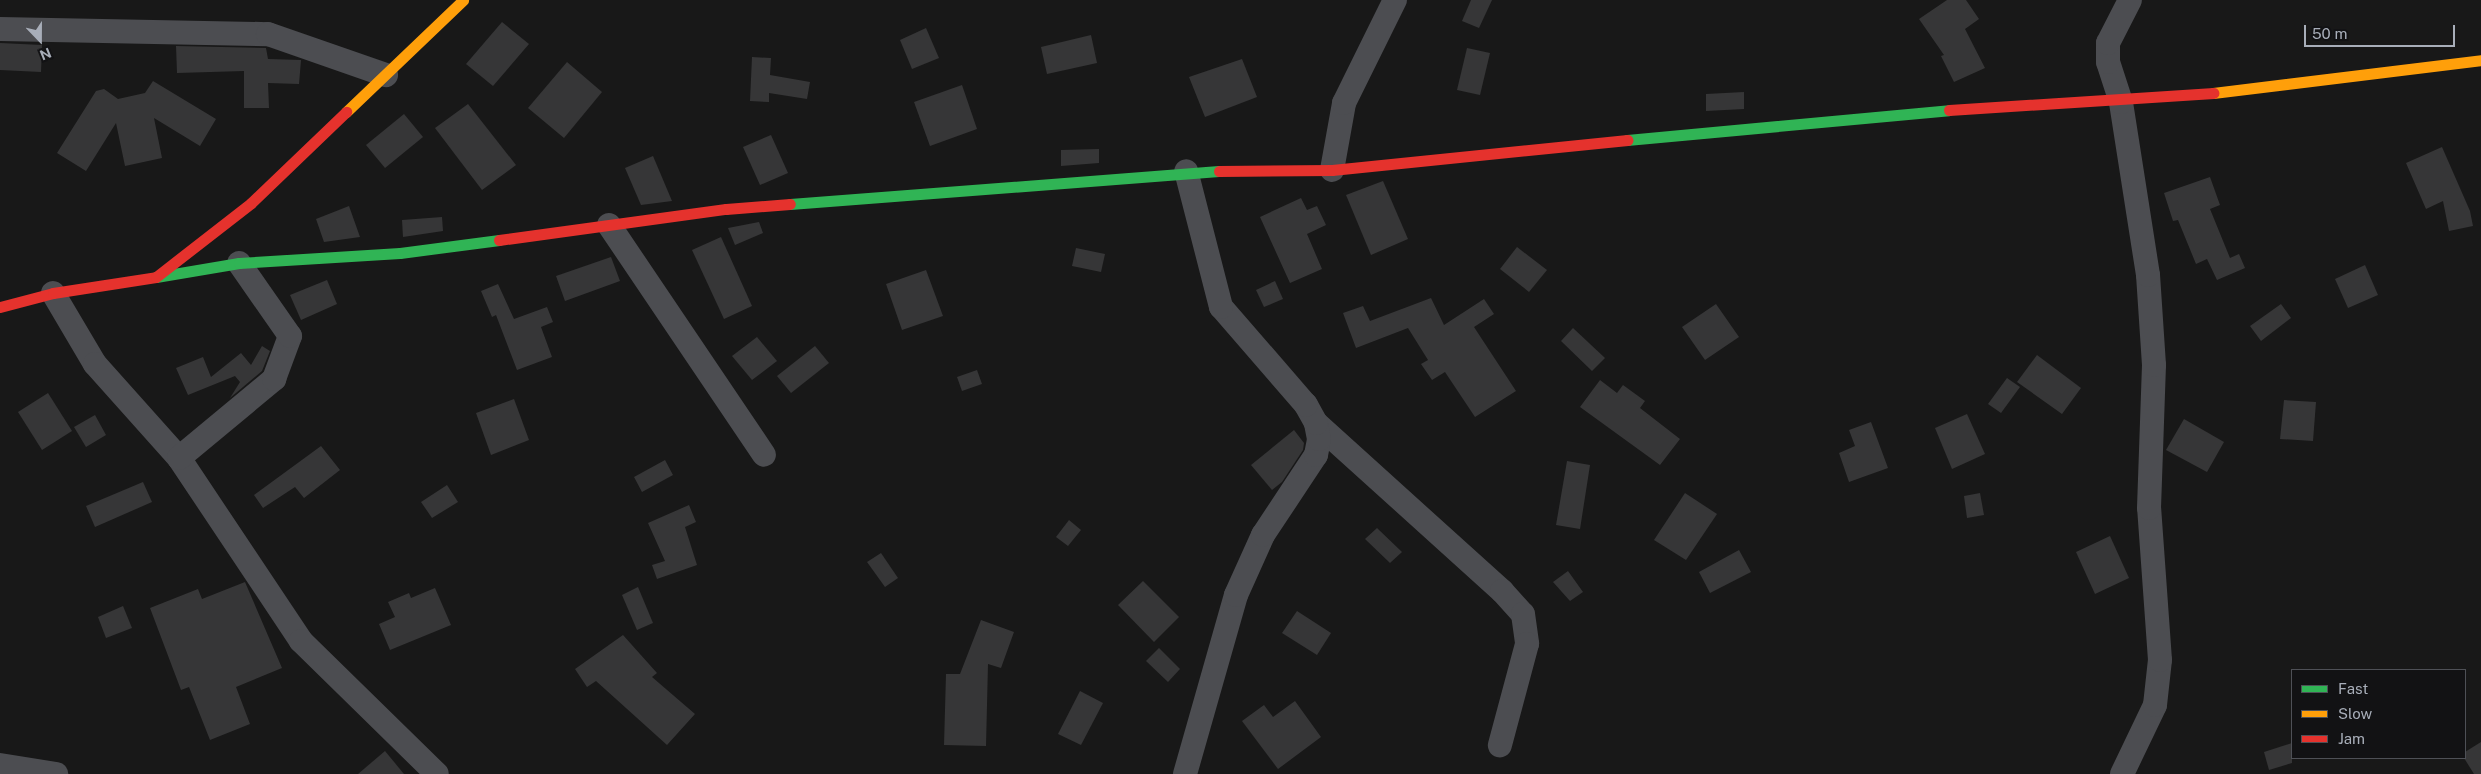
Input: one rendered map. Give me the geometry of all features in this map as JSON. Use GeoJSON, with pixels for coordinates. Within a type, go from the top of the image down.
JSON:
{"type":"FeatureCollection","features":[{"type":"Feature","properties":{"kind":"street"},"geometry":{"type":"LineString","coordinates":[[156,277],[251,203],[463,0]]}},
{"type":"Feature","properties":{"kind":"street"},"geometry":{"type":"LineString","coordinates":[[1332,170],[1344,103],[1395,0]]}},
{"type":"Feature","properties":{"kind":"street"},"geometry":{"type":"LineString","coordinates":[[2122,774],[2154,705],[2160,660],[2149,508],[2154,365],[2150,302],[2121,102],[2108,62],[2108,43],[2130,0]]}},
{"type":"Feature","properties":{"kind":"street"},"geometry":{"type":"LineString","coordinates":[[0,29],[268,34],[386,75]]}},
{"type":"Feature","properties":{"kind":"street"},"geometry":{"type":"LineString","coordinates":[[0,307],[53,293],[114,286],[239,263],[400,253],[726,209],[1186,171],[1332,170],[1889,113],[2121,102],[2481,60]]}},
{"type":"Feature","properties":{"kind":"street"},"geometry":{"type":"LineString","coordinates":[[1185,774],[1236,595],[1263,535],[1316,455],[1319,439],[1316,423],[1306,405],[1221,307],[1186,171]]}},
{"type":"Feature","properties":{"kind":"street"},"geometry":{"type":"LineString","coordinates":[[609,225],[764,454]]}},
{"type":"Feature","properties":{"kind":"street"},"geometry":{"type":"LineString","coordinates":[[179,458],[274,379],[290,336],[239,263]]}},
{"type":"Feature","properties":{"kind":"street"},"geometry":{"type":"LineString","coordinates":[[53,293],[95,364],[179,458],[301,641],[437,774]]}},
{"type":"Feature","properties":{"kind":"street"},"geometry":{"type":"LineString","coordinates":[[1316,423],[1502,591],[1523,614],[1527,644],[1500,745]]}},
{"type":"Feature","properties":{"kind":"street"},"geometry":{"type":"LineString","coordinates":[[0,765],[56,774]]}},
{"type":"Feature","properties":{"kind":"building"},"geometry":{"type":"Polygon","coordinates":[[[1471,0],[1492,0],[1479,28],[1462,21],[1471,0]]]}},
{"type":"Feature","properties":{"kind":"building"},"geometry":{"type":"Polygon","coordinates":[[[1947,0],[1966,0],[1979,19],[1965,29],[1985,68],[1954,82],[1941,56],[1944,55],[1919,19],[1947,0]]]}},
{"type":"Feature","properties":{"kind":"building"},"geometry":{"type":"Polygon","coordinates":[[[502,22],[529,44],[493,86],[466,64],[502,22]]]}},
{"type":"Feature","properties":{"kind":"building"},"geometry":{"type":"Polygon","coordinates":[[[926,28],[939,58],[912,69],[900,40],[926,28]]]}},
{"type":"Feature","properties":{"kind":"building"},"geometry":{"type":"Polygon","coordinates":[[[1091,35],[1097,63],[1047,74],[1041,47],[1091,35]]]}},
{"type":"Feature","properties":{"kind":"building"},"geometry":{"type":"Polygon","coordinates":[[[0,43],[42,45],[41,72],[0,70],[0,43]]]}},
{"type":"Feature","properties":{"kind":"building"},"geometry":{"type":"Polygon","coordinates":[[[176,46],[266,48],[268,59],[301,60],[299,84],[268,83],[269,108],[244,108],[244,71],[177,73],[176,46]]]}},
{"type":"Feature","properties":{"kind":"building"},"geometry":{"type":"Polygon","coordinates":[[[1467,48],[1490,53],[1480,95],[1457,90],[1467,48]]]}},
{"type":"Feature","properties":{"kind":"building"},"geometry":{"type":"Polygon","coordinates":[[[752,57],[771,58],[770,75],[810,82],[807,99],[769,93],[769,102],[750,101],[752,57]]]}},
{"type":"Feature","properties":{"kind":"building"},"geometry":{"type":"Polygon","coordinates":[[[1242,59],[1257,97],[1205,117],[1189,77],[1242,59]]]}},
{"type":"Feature","properties":{"kind":"building"},"geometry":{"type":"Polygon","coordinates":[[[567,62],[602,92],[564,138],[528,108],[567,62]]]}},
{"type":"Feature","properties":{"kind":"building"},"geometry":{"type":"Polygon","coordinates":[[[153,81],[216,119],[200,146],[154,118],[162,158],[125,166],[116,123],[86,171],[57,153],[96,91],[104,89],[118,99],[145,93],[153,81]]]}},
{"type":"Feature","properties":{"kind":"building"},"geometry":{"type":"Polygon","coordinates":[[[962,85],[977,129],[930,146],[914,102],[962,85]]]}},
{"type":"Feature","properties":{"kind":"building"},"geometry":{"type":"Polygon","coordinates":[[[1744,92],[1744,109],[1706,111],[1706,94],[1744,92]]]}},
{"type":"Feature","properties":{"kind":"building"},"geometry":{"type":"Polygon","coordinates":[[[468,104],[516,165],[482,190],[435,128],[468,104]]]}},
{"type":"Feature","properties":{"kind":"building"},"geometry":{"type":"Polygon","coordinates":[[[404,114],[423,137],[385,168],[366,145],[404,114]]]}},
{"type":"Feature","properties":{"kind":"building"},"geometry":{"type":"Polygon","coordinates":[[[771,135],[788,173],[760,185],[743,147],[771,135]]]}},
{"type":"Feature","properties":{"kind":"building"},"geometry":{"type":"Polygon","coordinates":[[[2442,147],[2470,211],[2473,226],[2449,231],[2443,201],[2426,209],[2406,163],[2442,147]]]}},
{"type":"Feature","properties":{"kind":"building"},"geometry":{"type":"Polygon","coordinates":[[[1099,149],[1099,163],[1061,166],[1061,150],[1099,149]]]}},
{"type":"Feature","properties":{"kind":"building"},"geometry":{"type":"Polygon","coordinates":[[[653,156],[672,201],[641,205],[625,168],[653,156]]]}},
{"type":"Feature","properties":{"kind":"building"},"geometry":{"type":"Polygon","coordinates":[[[2210,177],[2220,205],[2210,209],[2230,258],[2239,254],[2245,268],[2217,280],[2207,259],[2196,264],[2178,220],[2173,221],[2164,193],[2210,177]]]}},
{"type":"Feature","properties":{"kind":"building"},"geometry":{"type":"Polygon","coordinates":[[[1383,181],[1408,239],[1371,255],[1346,195],[1383,181]]]}},
{"type":"Feature","properties":{"kind":"building"},"geometry":{"type":"Polygon","coordinates":[[[1301,198],[1307,210],[1317,206],[1326,225],[1307,234],[1322,269],[1290,283],[1260,217],[1301,198]]]}},
{"type":"Feature","properties":{"kind":"building"},"geometry":{"type":"Polygon","coordinates":[[[349,206],[360,237],[324,242],[316,219],[349,206]]]}},
{"type":"Feature","properties":{"kind":"building"},"geometry":{"type":"Polygon","coordinates":[[[442,217],[443,231],[403,237],[402,220],[442,217]]]}},
{"type":"Feature","properties":{"kind":"building"},"geometry":{"type":"Polygon","coordinates":[[[759,222],[763,233],[735,245],[728,228],[759,222]]]}},
{"type":"Feature","properties":{"kind":"building"},"geometry":{"type":"Polygon","coordinates":[[[721,237],[752,306],[724,319],[692,250],[721,237]]]}},
{"type":"Feature","properties":{"kind":"building"},"geometry":{"type":"Polygon","coordinates":[[[1517,247],[1547,270],[1529,292],[1500,269],[1517,247]]]}},
{"type":"Feature","properties":{"kind":"building"},"geometry":{"type":"Polygon","coordinates":[[[1076,248],[1105,254],[1101,272],[1072,266],[1076,248]]]}},
{"type":"Feature","properties":{"kind":"building"},"geometry":{"type":"Polygon","coordinates":[[[611,257],[620,281],[565,301],[556,276],[611,257]]]}},
{"type":"Feature","properties":{"kind":"building"},"geometry":{"type":"Polygon","coordinates":[[[2365,265],[2378,295],[2348,308],[2335,279],[2365,265]]]}},
{"type":"Feature","properties":{"kind":"building"},"geometry":{"type":"Polygon","coordinates":[[[926,270],[943,316],[902,330],[886,284],[926,270]]]}},
{"type":"Feature","properties":{"kind":"building"},"geometry":{"type":"Polygon","coordinates":[[[327,280],[337,304],[301,320],[290,295],[327,280]]]}},
{"type":"Feature","properties":{"kind":"building"},"geometry":{"type":"Polygon","coordinates":[[[1275,281],[1283,299],[1264,307],[1256,290],[1275,281]]]}},
{"type":"Feature","properties":{"kind":"building"},"geometry":{"type":"Polygon","coordinates":[[[498,284],[514,319],[547,307],[553,322],[541,327],[552,357],[517,370],[496,315],[492,317],[481,291],[498,284]]]}},
{"type":"Feature","properties":{"kind":"building"},"geometry":{"type":"Polygon","coordinates":[[[1431,298],[1444,325],[1484,299],[1494,314],[1474,327],[1516,391],[1475,417],[1445,372],[1432,380],[1421,364],[1428,360],[1408,328],[1356,348],[1343,313],[1363,306],[1370,321],[1431,298]]]}},
{"type":"Feature","properties":{"kind":"building"},"geometry":{"type":"Polygon","coordinates":[[[1716,304],[1739,337],[1705,360],[1682,327],[1716,304]]]}},
{"type":"Feature","properties":{"kind":"building"},"geometry":{"type":"Polygon","coordinates":[[[2281,304],[2291,318],[2261,341],[2250,326],[2281,304]]]}},
{"type":"Feature","properties":{"kind":"building"},"geometry":{"type":"Polygon","coordinates":[[[1573,328],[1605,358],[1592,371],[1561,341],[1573,328]]]}},
{"type":"Feature","properties":{"kind":"building"},"geometry":{"type":"Polygon","coordinates":[[[757,337],[777,361],[752,380],[732,356],[757,337]]]}},
{"type":"Feature","properties":{"kind":"building"},"geometry":{"type":"Polygon","coordinates":[[[262,346],[270,351],[262,371],[230,398],[240,382],[235,376],[188,395],[176,368],[203,357],[211,377],[241,353],[251,365],[262,346]]]}},
{"type":"Feature","properties":{"kind":"building"},"geometry":{"type":"Polygon","coordinates":[[[815,346],[829,363],[791,393],[777,376],[815,346]]]}},
{"type":"Feature","properties":{"kind":"building"},"geometry":{"type":"Polygon","coordinates":[[[2037,355],[2081,388],[2062,414],[2017,382],[2037,355]]]}},
{"type":"Feature","properties":{"kind":"building"},"geometry":{"type":"Polygon","coordinates":[[[977,370],[982,384],[962,391],[957,377],[977,370]]]}},
{"type":"Feature","properties":{"kind":"building"},"geometry":{"type":"Polygon","coordinates":[[[2007,378],[2020,387],[2001,413],[1988,404],[2007,378]]]}},
{"type":"Feature","properties":{"kind":"building"},"geometry":{"type":"Polygon","coordinates":[[[1600,380],[1617,393],[1623,385],[1645,401],[1640,408],[1680,439],[1660,465],[1580,407],[1600,380]]]}},
{"type":"Feature","properties":{"kind":"building"},"geometry":{"type":"Polygon","coordinates":[[[48,393],[72,431],[42,450],[18,412],[48,393]]]}},
{"type":"Feature","properties":{"kind":"building"},"geometry":{"type":"Polygon","coordinates":[[[514,399],[529,440],[491,455],[476,413],[514,399]]]}},
{"type":"Feature","properties":{"kind":"building"},"geometry":{"type":"Polygon","coordinates":[[[2284,400],[2316,402],[2313,441],[2280,439],[2284,400]]]}},
{"type":"Feature","properties":{"kind":"building"},"geometry":{"type":"Polygon","coordinates":[[[1967,414],[1985,454],[1952,469],[1935,428],[1967,414]]]}},
{"type":"Feature","properties":{"kind":"building"},"geometry":{"type":"Polygon","coordinates":[[[95,415],[106,435],[86,447],[74,427],[95,415]]]}},
{"type":"Feature","properties":{"kind":"building"},"geometry":{"type":"Polygon","coordinates":[[[2184,419],[2224,442],[2207,472],[2166,450],[2184,419]]]}},
{"type":"Feature","properties":{"kind":"building"},"geometry":{"type":"Polygon","coordinates":[[[1871,422],[1888,468],[1849,482],[1839,453],[1855,446],[1849,430],[1871,422]]]}},
{"type":"Feature","properties":{"kind":"building"},"geometry":{"type":"Polygon","coordinates":[[[1294,430],[1304,443],[1303,450],[1282,482],[1272,490],[1251,465],[1294,430]]]}},
{"type":"Feature","properties":{"kind":"building"},"geometry":{"type":"Polygon","coordinates":[[[321,446],[340,470],[304,498],[295,487],[263,508],[254,495],[321,446]]]}},
{"type":"Feature","properties":{"kind":"building"},"geometry":{"type":"Polygon","coordinates":[[[665,460],[673,475],[642,492],[634,477],[665,460]]]}},
{"type":"Feature","properties":{"kind":"building"},"geometry":{"type":"Polygon","coordinates":[[[1567,461],[1590,465],[1580,529],[1556,525],[1567,461]]]}},
{"type":"Feature","properties":{"kind":"building"},"geometry":{"type":"Polygon","coordinates":[[[143,482],[152,502],[95,527],[86,506],[143,482]]]}},
{"type":"Feature","properties":{"kind":"building"},"geometry":{"type":"Polygon","coordinates":[[[447,485],[458,502],[432,518],[421,502],[447,485]]]}},
{"type":"Feature","properties":{"kind":"building"},"geometry":{"type":"Polygon","coordinates":[[[1685,493],[1717,514],[1686,560],[1654,540],[1685,493]]]}},
{"type":"Feature","properties":{"kind":"building"},"geometry":{"type":"Polygon","coordinates":[[[1980,493],[1984,515],[1967,518],[1964,496],[1980,493]]]}},
{"type":"Feature","properties":{"kind":"building"},"geometry":{"type":"Polygon","coordinates":[[[689,505],[696,522],[685,527],[697,565],[657,579],[652,565],[665,561],[648,523],[689,505]]]}},
{"type":"Feature","properties":{"kind":"building"},"geometry":{"type":"Polygon","coordinates":[[[1069,520],[1081,530],[1068,546],[1056,537],[1069,520]]]}},
{"type":"Feature","properties":{"kind":"building"},"geometry":{"type":"Polygon","coordinates":[[[1377,528],[1402,552],[1390,563],[1365,539],[1377,528]]]}},
{"type":"Feature","properties":{"kind":"building"},"geometry":{"type":"Polygon","coordinates":[[[2110,536],[2129,578],[2095,594],[2076,552],[2110,536]]]}},
{"type":"Feature","properties":{"kind":"building"},"geometry":{"type":"Polygon","coordinates":[[[1739,550],[1751,572],[1710,593],[1699,572],[1739,550]]]}},
{"type":"Feature","properties":{"kind":"building"},"geometry":{"type":"Polygon","coordinates":[[[881,553],[898,578],[885,587],[867,562],[881,553]]]}},
{"type":"Feature","properties":{"kind":"building"},"geometry":{"type":"Polygon","coordinates":[[[1568,571],[1583,592],[1570,601],[1553,582],[1568,571]]]}},
{"type":"Feature","properties":{"kind":"building"},"geometry":{"type":"Polygon","coordinates":[[[1143,581],[1179,617],[1154,642],[1118,605],[1143,581]]]}},
{"type":"Feature","properties":{"kind":"building"},"geometry":{"type":"Polygon","coordinates":[[[245,582],[282,668],[236,687],[250,724],[210,740],[189,687],[181,690],[150,608],[198,589],[202,599],[245,582]]]}},
{"type":"Feature","properties":{"kind":"building"},"geometry":{"type":"Polygon","coordinates":[[[638,587],[653,623],[637,630],[622,595],[638,587]]]}},
{"type":"Feature","properties":{"kind":"building"},"geometry":{"type":"Polygon","coordinates":[[[435,588],[451,625],[390,650],[379,624],[395,617],[388,602],[409,593],[411,598],[435,588]]]}},
{"type":"Feature","properties":{"kind":"building"},"geometry":{"type":"Polygon","coordinates":[[[123,606],[132,628],[106,638],[98,617],[123,606]]]}},
{"type":"Feature","properties":{"kind":"building"},"geometry":{"type":"Polygon","coordinates":[[[1297,611],[1331,633],[1317,655],[1282,633],[1297,611]]]}},
{"type":"Feature","properties":{"kind":"building"},"geometry":{"type":"Polygon","coordinates":[[[981,620],[1014,632],[1001,668],[988,664],[986,746],[944,745],[946,674],[960,674],[981,620]]]}},
{"type":"Feature","properties":{"kind":"building"},"geometry":{"type":"Polygon","coordinates":[[[623,635],[657,673],[652,677],[695,714],[667,745],[596,681],[587,687],[575,669],[623,635]]]}},
{"type":"Feature","properties":{"kind":"building"},"geometry":{"type":"Polygon","coordinates":[[[1159,648],[1180,669],[1168,682],[1146,661],[1159,648]]]}},
{"type":"Feature","properties":{"kind":"building"},"geometry":{"type":"Polygon","coordinates":[[[1080,691],[1103,703],[1081,745],[1058,734],[1080,691]]]}},
{"type":"Feature","properties":{"kind":"building"},"geometry":{"type":"Polygon","coordinates":[[[1295,701],[1321,737],[1278,769],[1242,721],[1264,705],[1273,717],[1295,701]]]}},
{"type":"Feature","properties":{"kind":"building"},"geometry":{"type":"Polygon","coordinates":[[[2481,742],[2481,774],[2474,774],[2465,759],[2466,751],[2481,742]]]}},
{"type":"Feature","properties":{"kind":"building"},"geometry":{"type":"Polygon","coordinates":[[[2291,743],[2292,763],[2269,770],[2264,752],[2291,743]]]}},
{"type":"Feature","properties":{"kind":"building"},"geometry":{"type":"Polygon","coordinates":[[[385,751],[404,774],[358,774],[385,751]]]}},
{"type":"Feature","properties":{"kind":"traffic: fast"},"geometry":{"type":"LineString","coordinates":[[1627,140],[1949,110]]}},
{"type":"Feature","properties":{"kind":"traffic: fast"},"geometry":{"type":"LineString","coordinates":[[790,204],[1219,171]]}},
{"type":"Feature","properties":{"kind":"traffic: fast"},"geometry":{"type":"LineString","coordinates":[[156,277],[239,263],[400,253],[499,240]]}},
{"type":"Feature","properties":{"kind":"traffic: slow"},"geometry":{"type":"LineString","coordinates":[[346,112],[463,0]]}},
{"type":"Feature","properties":{"kind":"traffic: slow"},"geometry":{"type":"LineString","coordinates":[[2213,93],[2481,60]]}},
{"type":"Feature","properties":{"kind":"traffic: jam"},"geometry":{"type":"LineString","coordinates":[[1949,110],[2213,93]]}},
{"type":"Feature","properties":{"kind":"traffic: jam"},"geometry":{"type":"LineString","coordinates":[[0,307],[53,293],[156,277],[251,203],[346,112]]}},
{"type":"Feature","properties":{"kind":"traffic: jam"},"geometry":{"type":"LineString","coordinates":[[1219,171],[1332,170],[1627,140]]}},
{"type":"Feature","properties":{"kind":"traffic: jam"},"geometry":{"type":"LineString","coordinates":[[499,240],[726,209],[790,204]]}}]}
